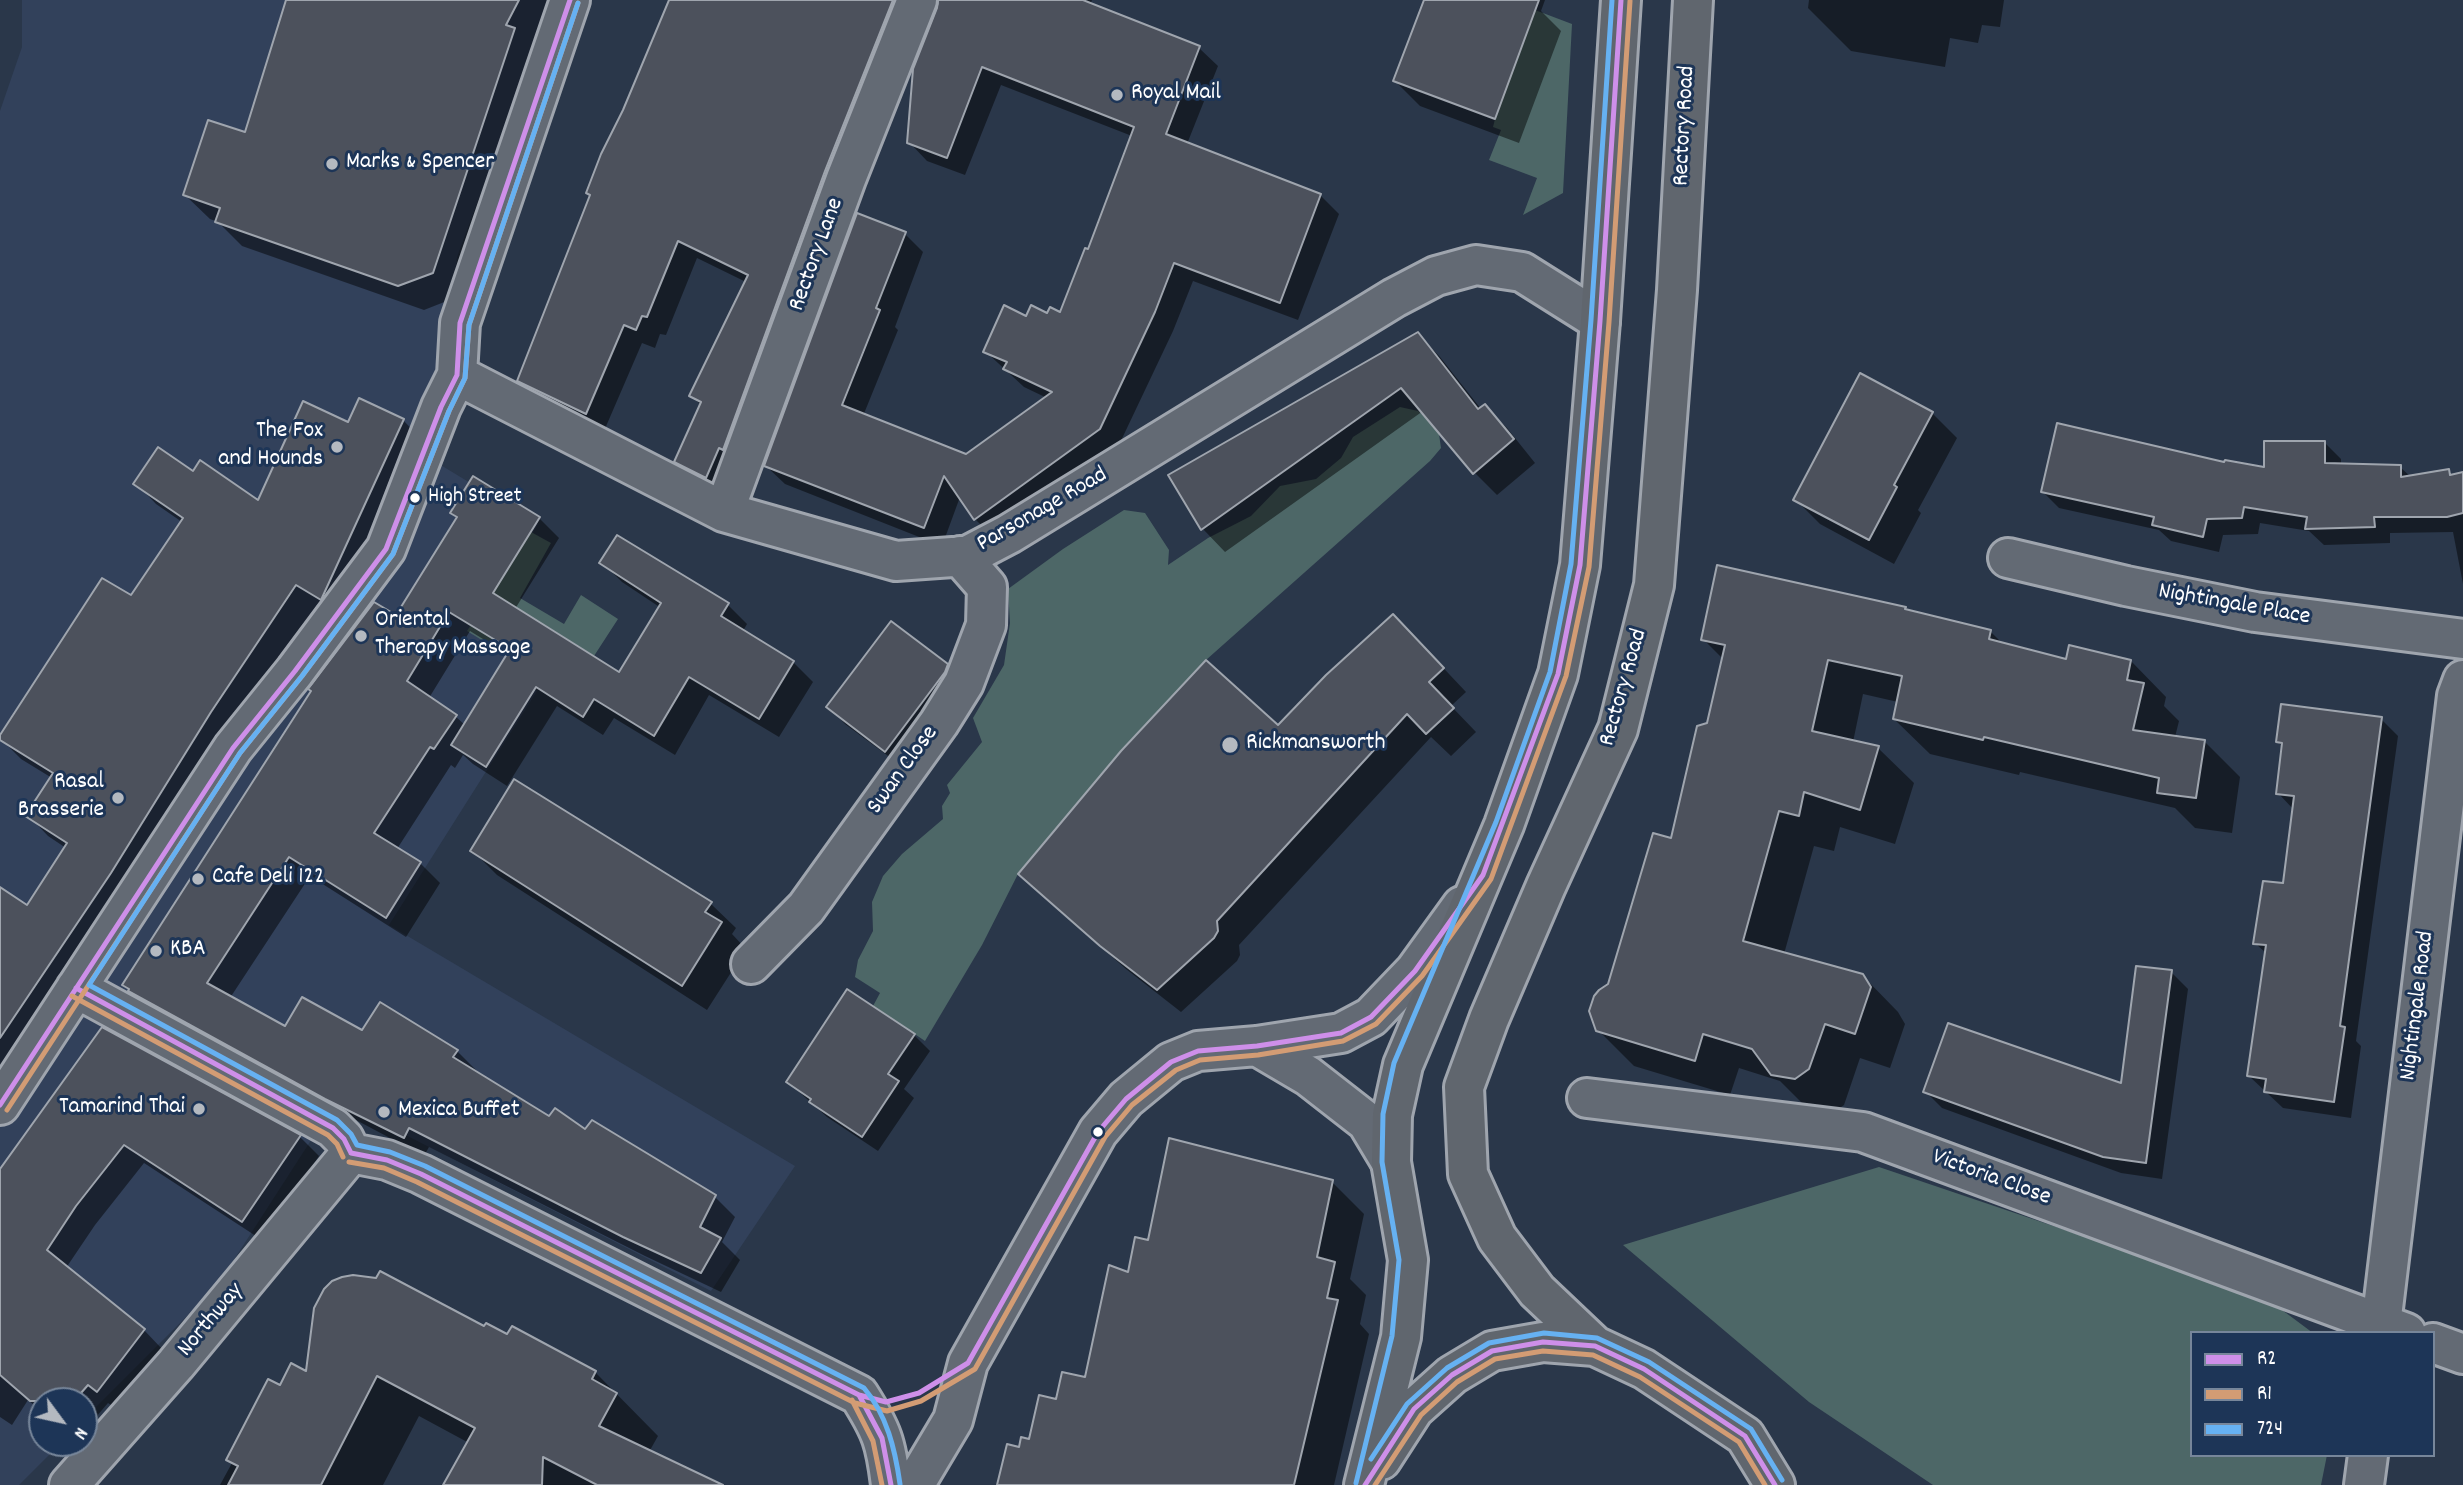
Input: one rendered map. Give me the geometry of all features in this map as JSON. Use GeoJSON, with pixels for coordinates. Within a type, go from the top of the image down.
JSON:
{"type":"FeatureCollection","features":[{"type":"Feature","properties":{"kind":"main road"},"geometry":{"type":"LineString","coordinates":[[1365,1485],[1401,1337],[1408,1260],[1391,1162],[1392,1115],[1404,1065],[1483,875],[1558,674],[1580,565],[1600,321],[1621,0]]}},
{"type":"Feature","properties":{"kind":"main road","name":"Rectory Road"},"geometry":{"type":"LineString","coordinates":[[1595,1346],[1537,1291],[1497,1238],[1468,1174],[1465,1087],[1489,1019],[1618,729],[1654,585],[1677,290],[1693,0]]}},
{"type":"Feature","properties":{"kind":"main road"},"geometry":{"type":"LineString","coordinates":[[1365,1485],[1413,1409],[1452,1375],[1492,1351],[1542,1342],[1595,1346],[1644,1369],[1745,1436],[1801,1485]]}},
{"type":"Feature","properties":{"kind":"main road"},"geometry":{"type":"LineString","coordinates":[[1745,1436],[1775,1485]]}},
{"type":"Feature","properties":{"kind":"street"},"geometry":{"type":"LineString","coordinates":[[0,1105],[233,748],[295,671],[386,549],[441,407],[457,376],[460,323],[570,0]]}},
{"type":"Feature","properties":{"kind":"street","name":"Rectory Lane"},"geometry":{"type":"LineString","coordinates":[[724,512],[846,179],[917,0]]}},
{"type":"Feature","properties":{"kind":"street","name":"Parsonage Road"},"geometry":{"type":"LineString","coordinates":[[457,376],[724,512],[896,561],[967,556],[1009,534],[1394,298],[1436,276],[1476,265],[1522,272],[1600,321]]}},
{"type":"Feature","properties":{"kind":"street","name":"Swan Close"},"geometry":{"type":"LineString","coordinates":[[751,964],[806,908],[931,734],[964,683],[986,625],[987,587],[960,556]]}},
{"type":"Feature","properties":{"kind":"street","name":"Nightingale Place"},"geometry":{"type":"LineString","coordinates":[[2008,558],[2126,586],[2255,612],[2463,639]]}},
{"type":"Feature","properties":{"kind":"street","name":"Nightingale Road"},"geometry":{"type":"LineString","coordinates":[[2389,1330],[2456,710],[2463,680]]}},
{"type":"Feature","properties":{"kind":"street"},"geometry":{"type":"LineString","coordinates":[[909,1485],[919,1477],[953,1420],[968,1363],[1098,1132],[1126,1099],[1171,1062],[1198,1051],[1257,1046],[1341,1033],[1371,1017],[1415,971],[1483,875]]}},
{"type":"Feature","properties":{"kind":"street"},"geometry":{"type":"LineString","coordinates":[[76,988],[333,1128],[344,1139],[351,1153],[387,1160],[421,1174],[859,1395],[877,1424],[886,1446],[891,1485]]}},
{"type":"Feature","properties":{"kind":"street"},"geometry":{"type":"LineString","coordinates":[[1257,1046],[1308,1076],[1367,1122],[1391,1162]]}},
{"type":"Feature","properties":{"kind":"street","name":"Victoria Close"},"geometry":{"type":"LineString","coordinates":[[1587,1098],[1863,1132],[2389,1330]]}},
{"type":"Feature","properties":{"kind":"street","name":"Northway"},"geometry":{"type":"LineString","coordinates":[[69,1485],[176,1364],[351,1153]]}},
{"type":"Feature","properties":{"kind":"street"},"geometry":{"type":"LineString","coordinates":[[2435,1344],[2463,1354]]}},
{"type":"Feature","properties":{"kind":"street"},"geometry":{"type":"LineString","coordinates":[[2364,1485],[2368,1457]]}},
{"type":"Feature","properties":{"kind":"shaded area"},"geometry":{"type":"Polygon","coordinates":[[[22,0],[553,0],[457,257],[439,464],[538,524],[474,633],[521,661],[511,676],[537,691],[389,925],[795,1166],[711,1291],[337,1100],[217,1286],[98,1405],[98,1387],[28,1387],[28,1457],[47,1457],[19,1485],[0,1485],[0,111],[22,47],[22,0]]]}},
{"type":"Feature","properties":{"kind":"green space"},"geometry":{"type":"Polygon","coordinates":[[[1535,10],[1572,24],[1563,193],[1523,215],[1537,178],[1489,160],[1501,130],[1493,127],[1495,119],[1535,10]]]}},
{"type":"Feature","properties":{"kind":"green space"},"geometry":{"type":"Polygon","coordinates":[[[1400,407],[1418,411],[1438,427],[1441,448],[1430,461],[1206,660],[1121,751],[1018,874],[982,945],[925,1041],[873,1006],[880,993],[855,977],[858,960],[873,931],[872,902],[883,876],[902,854],[943,819],[942,806],[950,793],[947,785],[982,742],[973,718],[1004,665],[1010,623],[1008,589],[1063,549],[1124,510],[1145,513],[1169,550],[1168,565],[1208,538],[1251,516],[1280,486],[1316,479],[1341,458],[1353,437],[1400,407]]]}},
{"type":"Feature","properties":{"kind":"green space"},"geometry":{"type":"Polygon","coordinates":[[[531,532],[551,543],[520,598],[564,624],[581,595],[618,619],[594,656],[548,627],[524,666],[467,631],[531,532]]]}},
{"type":"Feature","properties":{"kind":"green space"},"geometry":{"type":"Polygon","coordinates":[[[1879,1167],[2266,1298],[2310,1331],[2190,1331],[2190,1457],[2327,1457],[2321,1485],[1933,1485],[1809,1402],[1623,1245],[1879,1167]]]}},
{"type":"Feature","properties":{"kind":"building","name":"Marks & Spencer"},"geometry":{"type":"Polygon","coordinates":[[[286,0],[519,0],[506,25],[515,28],[433,273],[398,286],[215,222],[220,208],[183,195],[208,120],[245,132],[286,0]]]}},
{"type":"Feature","properties":{"kind":"building"},"geometry":{"type":"Polygon","coordinates":[[[669,0],[893,0],[825,171],[723,450],[719,448],[706,478],[674,462],[701,402],[689,396],[748,275],[678,241],[647,317],[642,316],[636,330],[624,325],[586,414],[517,381],[590,195],[586,193],[601,154],[623,110],[669,0]]]}},
{"type":"Feature","properties":{"kind":"building"},"geometry":{"type":"Polygon","coordinates":[[[938,0],[1083,0],[1200,46],[1166,134],[1321,194],[1280,303],[1174,263],[1155,312],[1100,429],[974,520],[944,476],[924,528],[764,466],[857,213],[906,232],[876,308],[880,310],[842,405],[966,454],[1052,392],[1003,369],[1007,362],[983,352],[1004,305],[1026,316],[1031,305],[1047,313],[1050,307],[1060,312],[1085,248],[1088,249],[1134,127],[982,67],[947,158],[907,143],[913,69],[938,0]]]}},
{"type":"Feature","properties":{"kind":"building"},"geometry":{"type":"Polygon","coordinates":[[[1424,0],[1539,0],[1495,119],[1393,81],[1424,0]]]}},
{"type":"Feature","properties":{"kind":"building"},"geometry":{"type":"Polygon","coordinates":[[[1418,332],[1478,409],[1485,404],[1514,439],[1473,474],[1401,388],[1201,530],[1168,475],[1418,332]]]}},
{"type":"Feature","properties":{"kind":"building"},"geometry":{"type":"Polygon","coordinates":[[[1860,373],[1933,412],[1894,485],[1897,487],[1869,540],[1793,500],[1860,373]]]}},
{"type":"Feature","properties":{"kind":"building"},"geometry":{"type":"Polygon","coordinates":[[[359,398],[404,419],[321,600],[296,585],[211,712],[111,873],[0,1038],[0,887],[27,905],[67,843],[25,816],[53,773],[0,740],[0,735],[102,578],[131,595],[183,518],[133,484],[158,447],[193,471],[200,460],[258,500],[303,401],[348,422],[359,398]]]}},
{"type":"Feature","properties":{"kind":"building"},"geometry":{"type":"Polygon","coordinates":[[[2057,423],[2224,462],[2225,460],[2264,467],[2264,441],[2325,441],[2325,463],[2401,465],[2401,477],[2449,469],[2450,475],[2463,472],[2463,513],[2447,517],[2374,517],[2375,527],[2305,529],[2307,517],[2244,507],[2242,518],[2207,519],[2203,537],[2152,525],[2154,517],[2041,492],[2057,423]]]}},
{"type":"Feature","properties":{"kind":"building"},"geometry":{"type":"Polygon","coordinates":[[[473,476],[540,517],[493,593],[619,672],[661,603],[599,563],[617,535],[729,603],[721,616],[794,661],[759,719],[689,677],[654,736],[594,699],[583,717],[536,687],[486,767],[451,745],[510,649],[449,612],[407,681],[457,715],[434,749],[430,747],[374,833],[421,862],[386,918],[289,857],[207,983],[285,1026],[302,997],[362,1030],[380,1002],[458,1050],[453,1057],[549,1116],[555,1108],[585,1129],[592,1120],[716,1195],[700,1227],[721,1238],[701,1273],[623,1237],[409,1128],[404,1138],[325,1099],[128,991],[129,989],[122,985],[311,691],[308,689],[374,602],[396,615],[457,517],[450,513],[473,476]]]}},
{"type":"Feature","properties":{"kind":"building"},"geometry":{"type":"Polygon","coordinates":[[[1717,565],[1906,607],[1905,609],[1991,630],[1989,639],[2066,659],[2069,645],[2131,660],[2127,680],[2144,683],[2133,730],[2205,740],[2196,798],[2157,793],[2159,778],[1984,737],[1983,740],[1893,719],[1902,676],[1828,660],[1812,731],[1879,746],[1860,810],[1804,792],[1799,816],[1779,811],[1743,941],[1863,974],[1871,987],[1855,1034],[1825,1024],[1809,1069],[1795,1079],[1771,1075],[1752,1049],[1703,1034],[1695,1061],[1596,1031],[1589,1011],[1594,996],[1608,984],[1653,833],[1671,838],[1697,726],[1707,723],[1725,645],[1701,640],[1717,565]]]}},
{"type":"Feature","properties":{"kind":"building"},"geometry":{"type":"Polygon","coordinates":[[[1393,614],[1444,668],[1429,682],[1454,708],[1426,734],[1407,714],[1217,921],[1218,931],[1214,938],[1157,990],[1100,946],[1018,874],[1121,751],[1206,660],[1278,725],[1326,675],[1393,614]]]}},
{"type":"Feature","properties":{"kind":"building"},"geometry":{"type":"Polygon","coordinates":[[[891,621],[948,664],[945,672],[885,752],[826,707],[891,621]]]}},
{"type":"Feature","properties":{"kind":"building"},"geometry":{"type":"Polygon","coordinates":[[[2281,704],[2382,717],[2340,1026],[2345,1027],[2334,1102],[2264,1092],[2266,1079],[2247,1076],[2266,945],[2253,944],[2263,881],[2283,883],[2294,796],[2276,794],[2282,743],[2276,742],[2281,704]]]}},
{"type":"Feature","properties":{"kind":"building"},"geometry":{"type":"Polygon","coordinates":[[[514,779],[712,902],[705,912],[722,922],[682,986],[470,851],[514,779]]]}},
{"type":"Feature","properties":{"kind":"building"},"geometry":{"type":"Polygon","coordinates":[[[2136,966],[2172,970],[2146,1163],[2103,1157],[1923,1092],[1948,1023],[2121,1083],[2136,966]]]}},
{"type":"Feature","properties":{"kind":"building"},"geometry":{"type":"Polygon","coordinates":[[[847,989],[915,1034],[888,1074],[899,1081],[862,1137],[809,1102],[811,1099],[786,1082],[847,989]]]}},
{"type":"Feature","properties":{"kind":"building"},"geometry":{"type":"Polygon","coordinates":[[[102,1027],[301,1135],[242,1222],[124,1145],[76,1206],[47,1250],[145,1329],[98,1391],[98,1387],[88,1385],[28,1387],[28,1399],[0,1375],[0,1169],[102,1027]]]}},
{"type":"Feature","properties":{"kind":"building"},"geometry":{"type":"Polygon","coordinates":[[[1169,1138],[1333,1180],[1317,1257],[1335,1262],[1327,1298],[1338,1300],[1294,1485],[997,1485],[1007,1444],[1019,1447],[1021,1437],[1029,1439],[1039,1395],[1056,1399],[1062,1372],[1085,1377],[1109,1265],[1128,1272],[1135,1237],[1148,1240],[1169,1138]]]}},
{"type":"Feature","properties":{"kind":"building"},"geometry":{"type":"Polygon","coordinates":[[[380,1271],[484,1326],[486,1323],[507,1334],[512,1326],[596,1371],[592,1379],[617,1393],[599,1426],[723,1485],[597,1485],[543,1457],[542,1485],[443,1485],[475,1428],[377,1376],[321,1485],[228,1485],[238,1466],[226,1460],[268,1379],[280,1385],[291,1363],[306,1371],[314,1308],[324,1289],[332,1281],[342,1277],[353,1275],[376,1278],[380,1271]]]}},
{"type":"Feature","properties":{"kind":"transit line","name":"R2"},"geometry":{"type":"LineString","coordinates":[[0,1105],[233,748],[295,671],[386,549],[441,407],[457,375],[460,323],[570,0]]}},
{"type":"Feature","properties":{"kind":"transit line","name":"724"},"geometry":{"type":"LineString","coordinates":[[1356,1483],[1392,1336],[1399,1260],[1382,1162],[1383,1114],[1394,1063],[1496,822],[1550,672],[1571,564],[1591,320],[1612,0]]}},
{"type":"Feature","properties":{"kind":"transit line","name":"R2"},"geometry":{"type":"LineString","coordinates":[[351,1153],[387,1160],[421,1174],[859,1395],[886,1402],[919,1393],[968,1363],[1098,1132],[1126,1099],[1171,1062],[1198,1051],[1257,1046],[1341,1033],[1371,1017],[1415,971],[1483,875],[1558,674],[1580,565],[1600,321],[1621,0]]}},
{"type":"Feature","properties":{"kind":"transit line","name":"R1"},"geometry":{"type":"LineString","coordinates":[[349,1162],[384,1168],[417,1182],[855,1403],[887,1411],[921,1401],[975,1369],[1105,1137],[1132,1105],[1176,1070],[1200,1060],[1258,1055],[1343,1041],[1376,1024],[1422,976],[1491,879],[1566,676],[1589,567],[1609,322],[1630,1]]}},
{"type":"Feature","properties":{"kind":"transit line","name":"R1"},"geometry":{"type":"LineString","coordinates":[[7,1110],[240,753],[302,676],[393,554],[449,411],[465,378],[469,325],[578,3]]}},
{"type":"Feature","properties":{"kind":"transit line","name":"724"},"geometry":{"type":"LineString","coordinates":[[578,3],[469,325],[465,378],[449,411],[393,554],[302,676],[240,753],[89,985],[337,1120],[351,1134],[357,1145],[390,1152],[425,1166],[864,1388],[879,1409],[889,1433],[900,1484]]}},
{"type":"Feature","properties":{"kind":"transit line","name":"R2"},"geometry":{"type":"LineString","coordinates":[[76,988],[333,1128],[344,1139],[351,1153]]}},
{"type":"Feature","properties":{"kind":"transit line","name":"R1"},"geometry":{"type":"LineString","coordinates":[[72,996],[328,1135],[337,1144],[343,1157]]}},
{"type":"Feature","properties":{"kind":"transit line","name":"724"},"geometry":{"type":"LineString","coordinates":[[1371,1459],[1407,1404],[1447,1368],[1489,1343],[1544,1333],[1597,1338],[1649,1362],[1751,1429],[1782,1480]]}},
{"type":"Feature","properties":{"kind":"transit line","name":"R2"},"geometry":{"type":"LineString","coordinates":[[1365,1485],[1414,1409],[1452,1375],[1492,1351],[1543,1342],[1595,1346],[1644,1369],[1745,1436],[1775,1485]]}},
{"type":"Feature","properties":{"kind":"transit line","name":"R1"},"geometry":{"type":"LineString","coordinates":[[1375,1485],[1421,1415],[1457,1382],[1495,1359],[1543,1351],[1593,1355],[1640,1377],[1739,1442],[1765,1485]]}},
{"type":"Feature","properties":{"kind":"transit line","name":"R2"},"geometry":{"type":"LineString","coordinates":[[859,1395],[882,1438],[891,1485]]}},
{"type":"Feature","properties":{"kind":"transit line","name":"R1"},"geometry":{"type":"LineString","coordinates":[[852,1400],[873,1441],[882,1485]]}},
{"type":"Feature","properties":{"kind":"place","name":"Royal Mail"},"geometry":{"type":"Point","coordinates":[1117,95]}},
{"type":"Feature","properties":{"kind":"place","name":"Marks & Spencer"},"geometry":{"type":"Point","coordinates":[332,164]}},
{"type":"Feature","properties":{"kind":"place","name":"The Fox and Hounds"},"geometry":{"type":"Point","coordinates":[337,447]}},
{"type":"Feature","properties":{"kind":"place","name":"High Street"},"geometry":{"type":"Point","coordinates":[415,498]}},
{"type":"Feature","properties":{"kind":"place","name":"Oriental Therapy Massage"},"geometry":{"type":"Point","coordinates":[361,636]}},
{"type":"Feature","properties":{"kind":"place","name":"Rickmansworth"},"geometry":{"type":"Point","coordinates":[1230,745]}},
{"type":"Feature","properties":{"kind":"place","name":"Rasal Brasserie"},"geometry":{"type":"Point","coordinates":[118,798]}},
{"type":"Feature","properties":{"kind":"place","name":"Cafe Deli 122"},"geometry":{"type":"Point","coordinates":[198,879]}},
{"type":"Feature","properties":{"kind":"place","name":"KBA"},"geometry":{"type":"Point","coordinates":[156,951]}},
{"type":"Feature","properties":{"kind":"place","name":"Tamarind Thai"},"geometry":{"type":"Point","coordinates":[199,1109]}},
{"type":"Feature","properties":{"kind":"place","name":"Mexica Buffet"},"geometry":{"type":"Point","coordinates":[384,1112]}}]}
